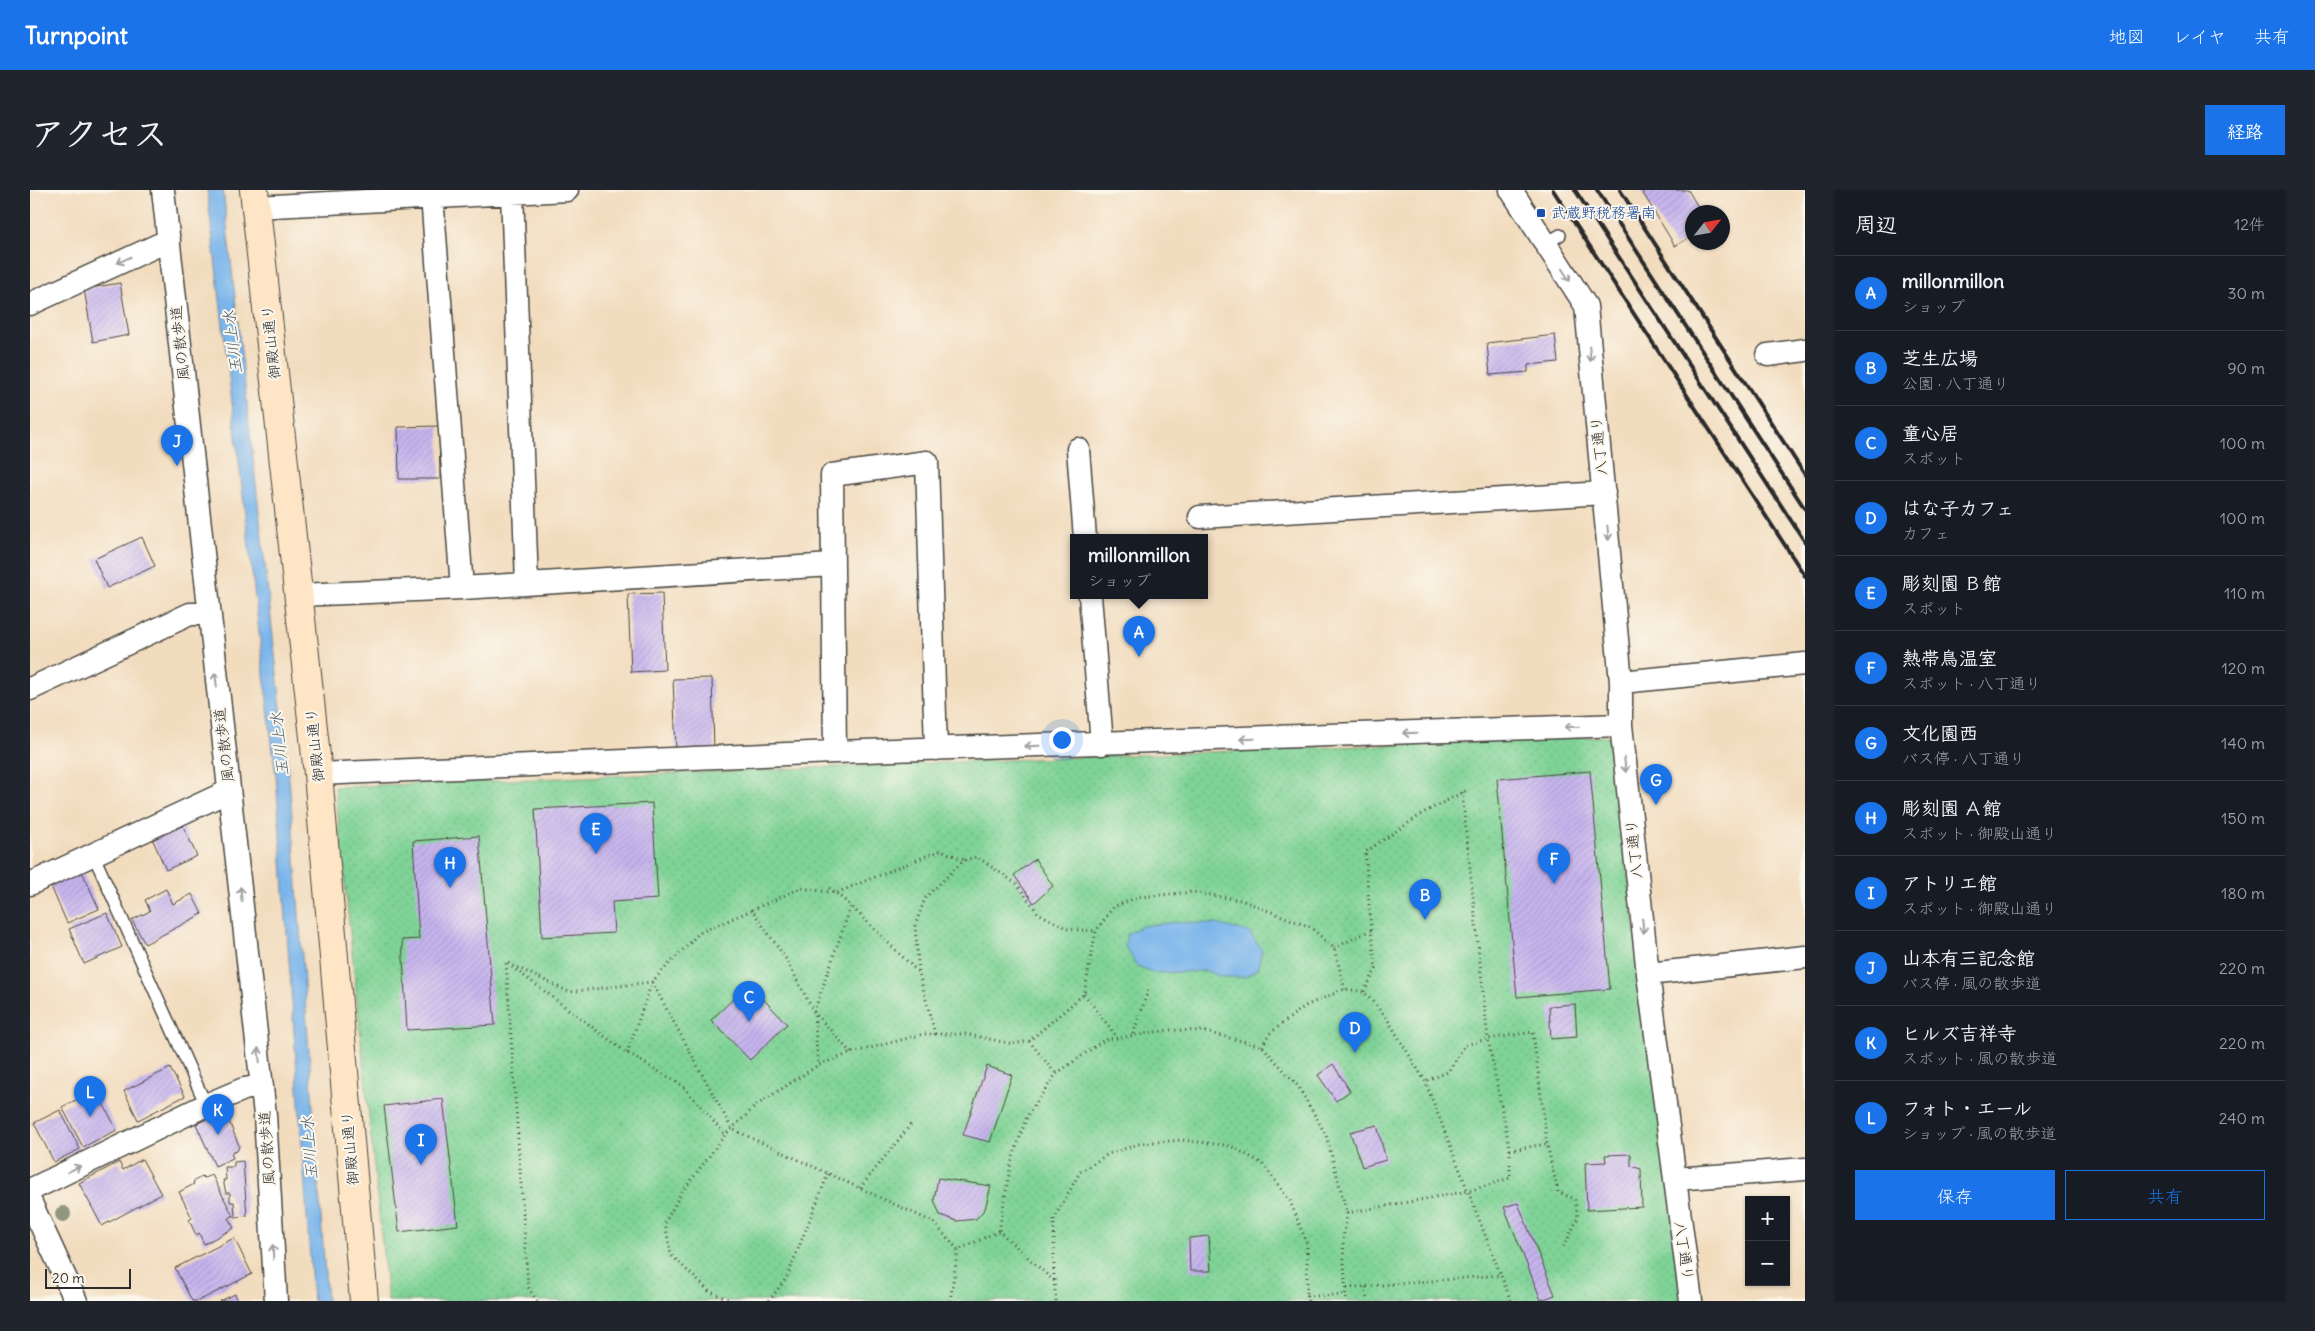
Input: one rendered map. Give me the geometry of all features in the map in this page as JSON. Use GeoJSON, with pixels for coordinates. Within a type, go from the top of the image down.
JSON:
{"type":"FeatureCollection","features":[{"type":"Feature","properties":{"kind":"street","name":"風の散歩道"},"geometry":{"type":"LineString","coordinates":[[162,190],[262,1086],[276,1301]]}},
{"type":"Feature","properties":{"kind":"street"},"geometry":{"type":"LineString","coordinates":[[255,199],[432,196],[567,190]]}},
{"type":"Feature","properties":{"kind":"street","name":"八丁通り"},"geometry":{"type":"LineString","coordinates":[[1511,190],[1553,240],[1586,306],[1621,682],[1621,725],[1648,974],[1691,1301]]}},
{"type":"Feature","properties":{"kind":"street"},"geometry":{"type":"LineString","coordinates":[[512,193],[527,583]]}},
{"type":"Feature","properties":{"kind":"street"},"geometry":{"type":"LineString","coordinates":[[432,196],[462,588]]}},
{"type":"Feature","properties":{"kind":"street","name":"御殿山通り"},"geometry":{"type":"LineString","coordinates":[[255,199],[300,595],[318,774],[364,1301]]}},
{"type":"Feature","properties":{"kind":"street"},"geometry":{"type":"LineString","coordinates":[[30,304],[169,240]]}},
{"type":"Feature","properties":{"kind":"street"},"geometry":{"type":"LineString","coordinates":[[1768,354],[1805,350]]}},
{"type":"Feature","properties":{"kind":"street"},"geometry":{"type":"LineString","coordinates":[[1078,448],[1085,534]]}},
{"type":"Feature","properties":{"kind":"street"},"geometry":{"type":"LineString","coordinates":[[835,752],[832,475],[927,462],[936,749]]}},
{"type":"Feature","properties":{"kind":"street"},"geometry":{"type":"LineString","coordinates":[[1200,517],[1604,493]]}},
{"type":"Feature","properties":{"kind":"street"},"geometry":{"type":"LineString","coordinates":[[300,595],[462,588],[832,565]]}},
{"type":"Feature","properties":{"kind":"street"},"geometry":{"type":"LineString","coordinates":[[1090,599],[1102,744]]}},
{"type":"Feature","properties":{"kind":"street"},"geometry":{"type":"LineString","coordinates":[[30,688],[190,614],[208,614]]}},
{"type":"Feature","properties":{"kind":"street"},"geometry":{"type":"LineString","coordinates":[[1621,682],[1805,664]]}},
{"type":"Feature","properties":{"kind":"street"},"geometry":{"type":"LineString","coordinates":[[318,774],[835,752],[1621,725]]}},
{"type":"Feature","properties":{"kind":"street"},"geometry":{"type":"LineString","coordinates":[[30,884],[229,791]]}},
{"type":"Feature","properties":{"kind":"street"},"geometry":{"type":"LineString","coordinates":[[1648,974],[1805,957]]}},
{"type":"Feature","properties":{"kind":"street"},"geometry":{"type":"LineString","coordinates":[[30,1190],[206,1105],[244,1089],[262,1086]]}},
{"type":"Feature","properties":{"kind":"street"},"geometry":{"type":"LineString","coordinates":[[1675,1179],[1805,1170]]}},
{"type":"Feature","properties":{"kind":"street"},"geometry":{"type":"LineString","coordinates":[[30,1201],[76,1301]]}},
{"type":"Feature","properties":{"kind":"lane"},"geometry":{"type":"LineString","coordinates":[[94,854],[206,1105]]}},
{"type":"Feature","properties":{"kind":"path"},"geometry":{"type":"LineString","coordinates":[[1364,992],[1376,969],[1365,852],[1425,812],[1469,789]]}},
{"type":"Feature","properties":{"kind":"path"},"geometry":{"type":"LineString","coordinates":[[1347,1213],[1469,1191],[1510,1178],[1510,1150],[1488,1039],[1462,792]]}},
{"type":"Feature","properties":{"kind":"path"},"geometry":{"type":"LineString","coordinates":[[627,1053],[652,982],[699,933],[801,888],[836,893],[941,850],[964,860]]}},
{"type":"Feature","properties":{"kind":"path"},"geometry":{"type":"LineString","coordinates":[[934,1034],[919,973],[915,926],[925,898],[964,860],[978,857],[1017,884],[1038,913],[1068,929],[1096,931]]}},
{"type":"Feature","properties":{"kind":"path"},"geometry":{"type":"LineString","coordinates":[[829,888],[851,906],[919,973]]}},
{"type":"Feature","properties":{"kind":"path"},"geometry":{"type":"LineString","coordinates":[[732,1301],[709,1292],[672,1255],[665,1223],[680,1195],[725,1135],[756,1106],[818,1065],[852,1053],[924,1034],[965,1034],[1013,1044],[1028,1041],[1084,994],[1096,931],[1113,907],[1138,897],[1193,892],[1241,900],[1310,927],[1334,948],[1345,989]]}},
{"type":"Feature","properties":{"kind":"path"},"geometry":{"type":"LineString","coordinates":[[818,1065],[814,1012],[851,906]]}},
{"type":"Feature","properties":{"kind":"path"},"geometry":{"type":"LineString","coordinates":[[752,910],[786,959],[814,1012],[852,1053]]}},
{"type":"Feature","properties":{"kind":"path"},"geometry":{"type":"LineString","coordinates":[[1334,948],[1371,930]]}},
{"type":"Feature","properties":{"kind":"path"},"geometry":{"type":"LineString","coordinates":[[506,962],[569,992],[652,982]]}},
{"type":"Feature","properties":{"kind":"path"},"geometry":{"type":"LineString","coordinates":[[506,962],[627,1053],[682,1085],[725,1135]]}},
{"type":"Feature","properties":{"kind":"path"},"geometry":{"type":"LineString","coordinates":[[506,962],[528,1287],[537,1301]]}},
{"type":"Feature","properties":{"kind":"path"},"geometry":{"type":"LineString","coordinates":[[652,982],[732,1129],[933,1222],[958,1250]]}},
{"type":"Feature","properties":{"kind":"path"},"geometry":{"type":"LineString","coordinates":[[1134,1034],[1149,988]]}},
{"type":"Feature","properties":{"kind":"path"},"geometry":{"type":"LineString","coordinates":[[1262,1046],[1269,1034],[1305,1006],[1345,989],[1364,992],[1386,1017],[1426,1081],[1511,1301]]}},
{"type":"Feature","properties":{"kind":"path"},"geometry":{"type":"LineString","coordinates":[[1084,994],[1115,1037]]}},
{"type":"Feature","properties":{"kind":"path"},"geometry":{"type":"LineString","coordinates":[[999,1231],[1011,1163],[1027,1116],[1056,1074],[1104,1040],[1169,1030],[1202,1031],[1262,1046],[1298,1086],[1326,1135],[1347,1213],[1343,1240],[1347,1288],[1346,1301]]}},
{"type":"Feature","properties":{"kind":"path"},"geometry":{"type":"LineString","coordinates":[[1426,1081],[1448,1072],[1465,1045],[1488,1039],[1533,1032],[1547,1144],[1558,1192],[1575,1199],[1578,1218],[1562,1250]]}},
{"type":"Feature","properties":{"kind":"path"},"geometry":{"type":"LineString","coordinates":[[1028,1041],[1056,1074]]}},
{"type":"Feature","properties":{"kind":"path"},"geometry":{"type":"LineString","coordinates":[[860,1188],[912,1123]]}},
{"type":"Feature","properties":{"kind":"path"},"geometry":{"type":"LineString","coordinates":[[1056,1301],[1054,1281],[1054,1218],[1080,1172],[1108,1154],[1142,1143],[1183,1140],[1231,1146],[1263,1164],[1290,1201],[1307,1244],[1308,1301]]}},
{"type":"Feature","properties":{"kind":"path"},"geometry":{"type":"LineString","coordinates":[[1510,1150],[1547,1144]]}},
{"type":"Feature","properties":{"kind":"path"},"geometry":{"type":"LineString","coordinates":[[769,1301],[787,1277],[828,1174]]}},
{"type":"Feature","properties":{"kind":"path"},"geometry":{"type":"LineString","coordinates":[[958,1250],[999,1231]]}},
{"type":"Feature","properties":{"kind":"path"},"geometry":{"type":"LineString","coordinates":[[999,1231],[1054,1281]]}},
{"type":"Feature","properties":{"kind":"path"},"geometry":{"type":"LineString","coordinates":[[950,1301],[958,1250]]}},
{"type":"Feature","properties":{"kind":"path"},"geometry":{"type":"LineString","coordinates":[[1347,1288],[1500,1275]]}},
{"type":"Feature","properties":{"kind":"path"},"geometry":{"type":"LineString","coordinates":[[1366,1287],[1367,1301]]}},
{"type":"Feature","properties":{"kind":"path"},"geometry":{"type":"LineString","coordinates":[[1307,1296],[1345,1295]]}},
{"type":"Feature","properties":{"kind":"green space"},"geometry":{"type":"Polygon","coordinates":[[[1609,736],[1686,1301],[388,1301],[335,787],[1609,736]]]}},
{"type":"Feature","properties":{"kind":"water","name":"玉川上水"},"geometry":{"type":"Polygon","coordinates":[[[207,190],[223,190],[290,789],[327,1301],[313,1301],[276,776],[207,190]]]}},
{"type":"Feature","properties":{"kind":"water"},"geometry":{"type":"Polygon","coordinates":[[[1178,922],[1216,924],[1249,932],[1262,950],[1257,969],[1245,977],[1222,977],[1206,971],[1155,973],[1137,966],[1125,946],[1127,934],[1142,926],[1178,922]]]}},
{"type":"Feature","properties":{"kind":"building"},"geometry":{"type":"Polygon","coordinates":[[[1641,190],[1688,190],[1697,205],[1685,205],[1685,240],[1675,246],[1641,190]]]}},
{"type":"Feature","properties":{"kind":"building"},"geometry":{"type":"Polygon","coordinates":[[[120,283],[129,335],[93,342],[84,289],[120,283]]]}},
{"type":"Feature","properties":{"kind":"building"},"geometry":{"type":"Polygon","coordinates":[[[1555,335],[1558,362],[1528,365],[1528,372],[1490,375],[1487,343],[1555,335]]]}},
{"type":"Feature","properties":{"kind":"building"},"geometry":{"type":"Polygon","coordinates":[[[439,426],[440,479],[399,479],[398,427],[439,426]]]}},
{"type":"Feature","properties":{"kind":"building"},"geometry":{"type":"Polygon","coordinates":[[[142,537],[155,566],[107,588],[94,559],[142,537]]]}},
{"type":"Feature","properties":{"kind":"building"},"geometry":{"type":"Polygon","coordinates":[[[662,593],[665,670],[631,672],[628,594],[662,593]]]}},
{"type":"Feature","properties":{"kind":"building"},"geometry":{"type":"Polygon","coordinates":[[[712,678],[714,750],[676,750],[673,679],[712,678]]]}},
{"type":"Feature","properties":{"kind":"building"},"geometry":{"type":"Polygon","coordinates":[[[1590,771],[1610,989],[1517,997],[1497,779],[1590,771]]]}},
{"type":"Feature","properties":{"kind":"building"},"geometry":{"type":"Polygon","coordinates":[[[652,803],[658,899],[612,902],[614,933],[542,937],[535,809],[652,803]]]}},
{"type":"Feature","properties":{"kind":"building"},"geometry":{"type":"Polygon","coordinates":[[[182,824],[197,856],[166,870],[152,838],[182,824]]]}},
{"type":"Feature","properties":{"kind":"building"},"geometry":{"type":"Polygon","coordinates":[[[479,836],[495,1025],[407,1030],[402,940],[419,939],[413,841],[479,836]]]}},
{"type":"Feature","properties":{"kind":"building"},"geometry":{"type":"Polygon","coordinates":[[[1035,859],[1053,886],[1034,903],[1014,875],[1035,859]]]}},
{"type":"Feature","properties":{"kind":"building"},"geometry":{"type":"Polygon","coordinates":[[[80,867],[99,909],[67,923],[49,882],[80,867]]]}},
{"type":"Feature","properties":{"kind":"building"},"geometry":{"type":"Polygon","coordinates":[[[166,889],[173,904],[192,894],[202,914],[145,944],[132,920],[150,911],[145,900],[166,889]]]}},
{"type":"Feature","properties":{"kind":"building"},"geometry":{"type":"Polygon","coordinates":[[[107,913],[122,947],[84,964],[69,929],[107,913]]]}},
{"type":"Feature","properties":{"kind":"building"},"geometry":{"type":"Polygon","coordinates":[[[749,984],[787,1024],[750,1060],[711,1020],[749,984]]]}},
{"type":"Feature","properties":{"kind":"building"},"geometry":{"type":"Polygon","coordinates":[[[1575,1004],[1577,1037],[1551,1039],[1549,1006],[1575,1004]]]}},
{"type":"Feature","properties":{"kind":"building"},"geometry":{"type":"Polygon","coordinates":[[[1333,1064],[1350,1091],[1336,1101],[1318,1075],[1333,1064]]]}},
{"type":"Feature","properties":{"kind":"building"},"geometry":{"type":"Polygon","coordinates":[[[987,1066],[1012,1075],[990,1142],[963,1135],[987,1066]]]}},
{"type":"Feature","properties":{"kind":"building"},"geometry":{"type":"Polygon","coordinates":[[[170,1068],[185,1096],[138,1120],[124,1091],[170,1068]]]}},
{"type":"Feature","properties":{"kind":"building"},"geometry":{"type":"Polygon","coordinates":[[[96,1090],[117,1130],[83,1147],[62,1107],[96,1090]]]}},
{"type":"Feature","properties":{"kind":"building"},"geometry":{"type":"Polygon","coordinates":[[[443,1099],[458,1225],[399,1232],[384,1106],[443,1099]]]}},
{"type":"Feature","properties":{"kind":"building"},"geometry":{"type":"Polygon","coordinates":[[[60,1110],[80,1149],[54,1162],[34,1123],[60,1110]]]}},
{"type":"Feature","properties":{"kind":"building"},"geometry":{"type":"Polygon","coordinates":[[[225,1111],[239,1146],[237,1151],[231,1153],[233,1158],[215,1166],[196,1124],[225,1111]]]}},
{"type":"Feature","properties":{"kind":"building"},"geometry":{"type":"Polygon","coordinates":[[[1377,1125],[1386,1160],[1362,1167],[1350,1132],[1377,1125]]]}},
{"type":"Feature","properties":{"kind":"building"},"geometry":{"type":"Polygon","coordinates":[[[1631,1154],[1631,1166],[1641,1169],[1642,1207],[1587,1210],[1585,1163],[1606,1162],[1605,1155],[1631,1154]]]}},
{"type":"Feature","properties":{"kind":"building"},"geometry":{"type":"Polygon","coordinates":[[[142,1159],[161,1194],[102,1226],[79,1183],[119,1162],[123,1170],[142,1159]]]}},
{"type":"Feature","properties":{"kind":"building"},"geometry":{"type":"Polygon","coordinates":[[[243,1161],[247,1216],[235,1217],[234,1202],[230,1202],[230,1193],[226,1193],[223,1180],[226,1180],[225,1167],[234,1167],[234,1162],[243,1161]]]}},
{"type":"Feature","properties":{"kind":"building"},"geometry":{"type":"Polygon","coordinates":[[[212,1175],[233,1216],[228,1218],[234,1228],[204,1244],[199,1233],[196,1235],[189,1220],[192,1218],[179,1192],[194,1184],[193,1182],[202,1176],[204,1178],[212,1175]]]}},
{"type":"Feature","properties":{"kind":"building"},"geometry":{"type":"Polygon","coordinates":[[[938,1178],[991,1186],[985,1209],[976,1219],[957,1221],[940,1215],[934,1200],[938,1178]]]}},
{"type":"Feature","properties":{"kind":"building"},"geometry":{"type":"Polygon","coordinates":[[[1518,1203],[1555,1295],[1541,1300],[1504,1207],[1518,1203]]]}},
{"type":"Feature","properties":{"kind":"building"},"geometry":{"type":"Polygon","coordinates":[[[1209,1236],[1211,1271],[1190,1271],[1189,1238],[1209,1236]]]}},
{"type":"Feature","properties":{"kind":"building"},"geometry":{"type":"Polygon","coordinates":[[[234,1238],[252,1274],[198,1301],[192,1301],[175,1268],[234,1238]]]}},
{"type":"Feature","properties":{"kind":"building"},"geometry":{"type":"Polygon","coordinates":[[[235,1294],[238,1301],[220,1301],[235,1294]]]}},
{"type":"Feature","properties":{"kind":"railway"},"geometry":{"type":"LineString","coordinates":[[1553,190],[1805,576]]}},
{"type":"Feature","properties":{"kind":"railway"},"geometry":{"type":"LineString","coordinates":[[1575,190],[1805,542]]}},
{"type":"Feature","properties":{"kind":"railway"},"geometry":{"type":"LineString","coordinates":[[1597,190],[1805,509]]}},
{"type":"Feature","properties":{"kind":"railway"},"geometry":{"type":"LineString","coordinates":[[1620,190],[1805,475]]}},
{"type":"Feature","properties":{"kind":"place","name":"武蔵野税務署南"},"geometry":{"type":"Point","coordinates":[1541,213]}},
{"type":"Feature","properties":{"kind":"place","name":"山本有三記念館"},"geometry":{"type":"Point","coordinates":[177,466]}},
{"type":"Feature","properties":{"kind":"place","name":"millonmillon"},"geometry":{"type":"Point","coordinates":[1139,657]}},
{"type":"Feature","properties":{"kind":"place","name":"文化園西"},"geometry":{"type":"Point","coordinates":[1656,805]}},
{"type":"Feature","properties":{"kind":"place","name":"彫刻園 Ｂ館"},"geometry":{"type":"Point","coordinates":[596,854]}},
{"type":"Feature","properties":{"kind":"place","name":"熱帯鳥温室"},"geometry":{"type":"Point","coordinates":[1554,884]}},
{"type":"Feature","properties":{"kind":"place","name":"彫刻園 Ａ館"},"geometry":{"type":"Point","coordinates":[450,888]}},
{"type":"Feature","properties":{"kind":"place","name":"芝生広場"},"geometry":{"type":"Point","coordinates":[1425,920]}},
{"type":"Feature","properties":{"kind":"place","name":"童心居"},"geometry":{"type":"Point","coordinates":[749,1022]}},
{"type":"Feature","properties":{"kind":"place","name":"はな子カフェ"},"geometry":{"type":"Point","coordinates":[1355,1053]}},
{"type":"Feature","properties":{"kind":"place","name":"フォト・エール"},"geometry":{"type":"Point","coordinates":[90,1117]}},
{"type":"Feature","properties":{"kind":"place","name":"ヒルズ吉祥寺"},"geometry":{"type":"Point","coordinates":[218,1135]}},
{"type":"Feature","properties":{"kind":"place","name":"アトリエ館"},"geometry":{"type":"Point","coordinates":[421,1165]}}]}
